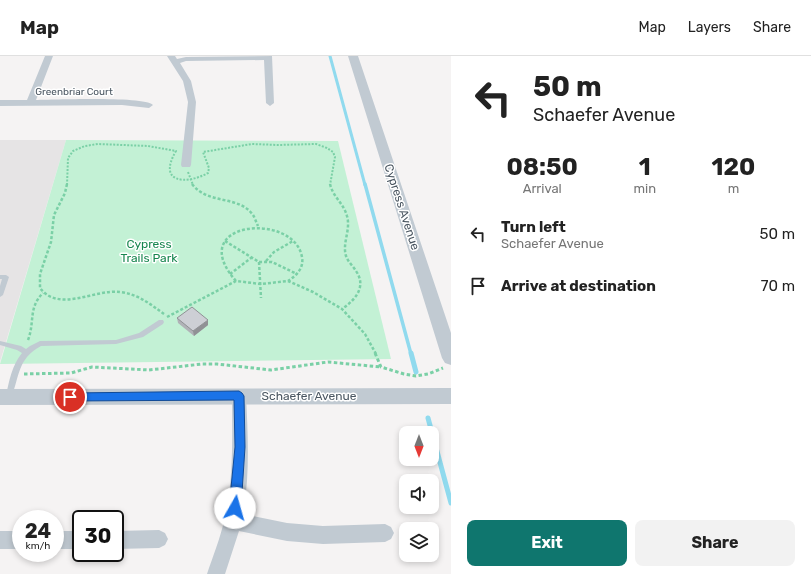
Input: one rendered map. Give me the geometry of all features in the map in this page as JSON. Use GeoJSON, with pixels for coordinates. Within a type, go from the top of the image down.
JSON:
{"type":"FeatureCollection","features":[{"type":"Feature","properties":{"kind":"street"},"geometry":{"type":"LineString","coordinates":[[30,103],[50,56]]}},
{"type":"Feature","properties":{"kind":"street","name":"Cypress Avenue"},"geometry":{"type":"LineString","coordinates":[[353,56],[447,363]]}},
{"type":"Feature","properties":{"kind":"street"},"geometry":{"type":"LineString","coordinates":[[173,59],[268,57],[270,103]]}},
{"type":"Feature","properties":{"kind":"street"},"geometry":{"type":"LineString","coordinates":[[173,59],[187,80],[192,102],[186,165]]}},
{"type":"Feature","properties":{"kind":"street","name":"Greenbriar Court"},"geometry":{"type":"LineString","coordinates":[[0,103],[122,102],[149,106]]}},
{"type":"Feature","properties":{"kind":"street"},"geometry":{"type":"LineString","coordinates":[[216,574],[233,521],[240,454],[239,396]]}},
{"type":"Feature","properties":{"kind":"street","name":"Schaefer Avenue"},"geometry":{"type":"LineString","coordinates":[[4,397],[451,396]]}},
{"type":"Feature","properties":{"kind":"street"},"geometry":{"type":"LineString","coordinates":[[233,521],[287,532],[323,535],[385,533]]}},
{"type":"Feature","properties":{"kind":"street"},"geometry":{"type":"LineString","coordinates":[[124,540],[159,539]]}},
{"type":"Feature","properties":{"kind":"street"},"geometry":{"type":"LineString","coordinates":[[0,540],[12,540]]}},
{"type":"Feature","properties":{"kind":"lane"},"geometry":{"type":"LineString","coordinates":[[0,277],[6,277],[0,295]]}},
{"type":"Feature","properties":{"kind":"lane"},"geometry":{"type":"LineString","coordinates":[[4,397],[19,361],[25,352],[40,344],[116,342],[141,335],[161,322]]}},
{"type":"Feature","properties":{"kind":"lane"},"geometry":{"type":"LineString","coordinates":[[0,343],[19,348],[25,352]]}},
{"type":"Feature","properties":{"kind":"path"},"geometry":{"type":"LineString","coordinates":[[167,316],[144,299],[128,293],[105,292],[64,300],[57,299],[43,293],[38,284],[38,278],[50,245],[54,215],[66,191],[68,183],[68,156],[74,150],[93,144],[122,146],[141,145],[176,151],[169,163],[168,169],[175,178],[189,180],[198,179],[208,173],[209,168],[204,152],[254,143],[281,145],[309,143],[326,147],[334,154],[336,160],[331,174],[332,190],[346,214],[348,221],[345,248],[346,257],[358,273],[361,284],[359,294],[353,301],[342,309]]}},
{"type":"Feature","properties":{"kind":"path"},"geometry":{"type":"LineString","coordinates":[[186,165],[189,180],[193,188],[201,194],[236,203],[252,212],[256,218],[258,226]]}},
{"type":"Feature","properties":{"kind":"path"},"geometry":{"type":"LineString","coordinates":[[236,281],[220,258],[220,248],[231,234],[242,229],[258,226],[283,233],[293,240],[301,252],[303,263],[297,274],[288,281]]}},
{"type":"Feature","properties":{"kind":"path"},"geometry":{"type":"LineString","coordinates":[[260,262],[268,260],[274,252],[293,240]]}},
{"type":"Feature","properties":{"kind":"path"},"geometry":{"type":"LineString","coordinates":[[225,241],[251,258],[260,262],[272,262],[297,274]]}},
{"type":"Feature","properties":{"kind":"path"},"geometry":{"type":"LineString","coordinates":[[230,274],[251,258]]}},
{"type":"Feature","properties":{"kind":"path"},"geometry":{"type":"LineString","coordinates":[[260,262],[261,298]]}},
{"type":"Feature","properties":{"kind":"path"},"geometry":{"type":"LineString","coordinates":[[161,322],[167,316],[236,281],[260,284],[288,281],[318,295],[342,309],[355,321],[373,346],[381,367]]}},
{"type":"Feature","properties":{"kind":"path"},"geometry":{"type":"LineString","coordinates":[[19,348],[29,339],[33,326],[33,305],[37,298],[43,293]]}},
{"type":"Feature","properties":{"kind":"path"},"geometry":{"type":"LineString","coordinates":[[15,373],[71,373],[92,367],[108,366],[149,370],[202,364],[217,364],[271,370],[328,362],[381,367],[410,376],[428,374],[447,363]]}},
{"type":"Feature","properties":{"kind":"shaded area"},"geometry":{"type":"Polygon","coordinates":[[[0,140],[66,140],[0,362],[0,140]]]}},
{"type":"Feature","properties":{"kind":"green space","name":"Cypress Trails Park"},"geometry":{"type":"Polygon","coordinates":[[[66,140],[338,141],[391,359],[0,364],[66,140]]]}},
{"type":"Feature","properties":{"kind":"building"},"geometry":{"type":"Polygon","coordinates":[[[192,307],[208,320],[193,331],[177,318],[192,307]]]}},
{"type":"Feature","properties":{"kind":"waterway"},"geometry":{"type":"LineString","coordinates":[[330,56],[365,185]]}},
{"type":"Feature","properties":{"kind":"waterway"},"geometry":{"type":"LineString","coordinates":[[365,184],[411,354]]}},
{"type":"Feature","properties":{"kind":"waterway"},"geometry":{"type":"LineString","coordinates":[[411,353],[416,372]]}},
{"type":"Feature","properties":{"kind":"waterway"},"geometry":{"type":"LineString","coordinates":[[428,418],[451,503]]}},
{"type":"Feature","properties":{"kind":"route"},"geometry":{"type":"LineString","coordinates":[[70,397],[239,396],[240,447],[235,508]]}}]}
